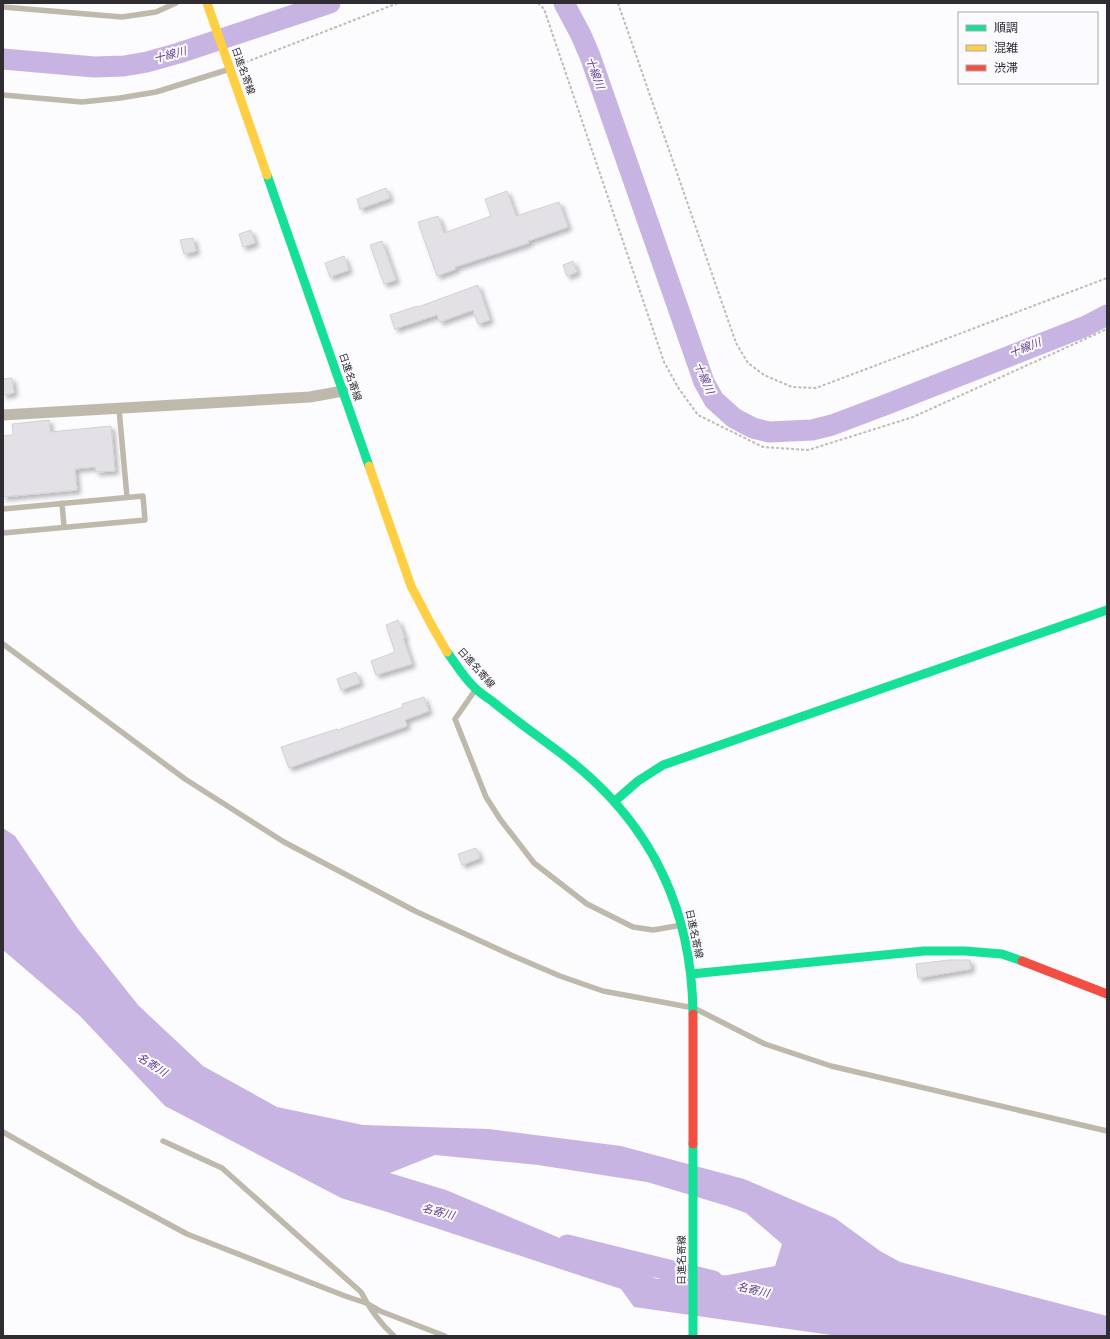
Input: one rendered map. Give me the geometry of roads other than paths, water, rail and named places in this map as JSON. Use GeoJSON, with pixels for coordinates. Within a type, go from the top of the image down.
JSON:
{"type":"FeatureCollection","features":[{"type":"Feature","properties":{"kind":"main road","name":"日進名寄線"},"geometry":{"type":"LineString","coordinates":[[207,4],[411,586],[428,622],[451,659],[476,689],[577,766],[615,801],[641,834],[657,860],[669,887],[682,925],[694,1008],[693,1336]]}},
{"type":"Feature","properties":{"kind":"main road"},"geometry":{"type":"LineString","coordinates":[[615,801],[638,781],[663,765],[1107,610]]}},
{"type":"Feature","properties":{"kind":"main road"},"geometry":{"type":"LineString","coordinates":[[690,974],[924,951],[965,951],[1002,954],[1107,994]]}},
{"type":"Feature","properties":{"kind":"street"},"geometry":{"type":"LineString","coordinates":[[3,415],[310,397],[343,391]]}},
{"type":"Feature","properties":{"kind":"lane"},"geometry":{"type":"LineString","coordinates":[[3,7],[122,17],[156,12],[176,3]]}},
{"type":"Feature","properties":{"kind":"lane"},"geometry":{"type":"LineString","coordinates":[[3,95],[82,102],[120,98],[156,92],[231,69]]}},
{"type":"Feature","properties":{"kind":"lane"},"geometry":{"type":"LineString","coordinates":[[119,409],[128,497]]}},
{"type":"Feature","properties":{"kind":"lane"},"geometry":{"type":"LineString","coordinates":[[3,509],[143,496],[145,520],[3,533]]}},
{"type":"Feature","properties":{"kind":"lane"},"geometry":{"type":"LineString","coordinates":[[62,503],[64,527]]}},
{"type":"Feature","properties":{"kind":"lane"},"geometry":{"type":"LineString","coordinates":[[3,644],[185,779],[297,850],[415,911],[560,976],[603,991],[694,1008],[765,1044],[831,1066],[1107,1131]]}},
{"type":"Feature","properties":{"kind":"lane"},"geometry":{"type":"LineString","coordinates":[[476,689],[455,719],[486,797],[500,819],[534,863],[587,904],[633,927],[653,930],[682,925]]}},
{"type":"Feature","properties":{"kind":"lane"},"geometry":{"type":"LineString","coordinates":[[3,1132],[187,1234],[366,1303],[380,1311],[445,1336]]}},
{"type":"Feature","properties":{"kind":"lane"},"geometry":{"type":"LineString","coordinates":[[163,1141],[222,1168],[361,1292],[366,1303],[387,1330],[394,1336]]}},
{"type":"Feature","properties":{"kind":"water"},"geometry":{"type":"Polygon","coordinates":[[[3,828],[15,836],[78,929],[138,1005],[203,1066],[277,1107],[363,1125],[489,1129],[621,1146],[744,1179],[835,1218],[880,1251],[900,1262],[1107,1316],[1107,1336],[838,1336],[634,1307],[621,1289],[341,1198],[165,1106],[80,1016],[3,950],[3,828]],[[435,1155],[390,1173],[446,1190],[657,1279],[728,1275],[775,1266],[782,1244],[746,1213],[647,1182],[538,1165],[435,1155]]]}},
{"type":"Feature","properties":{"kind":"waterway","name":"十線川"},"geometry":{"type":"LineString","coordinates":[[3,59],[94,67],[124,66],[147,62],[179,53],[330,3]]}},
{"type":"Feature","properties":{"kind":"waterway","name":"十線川"},"geometry":{"type":"LineString","coordinates":[[564,3],[590,56],[704,382],[714,400],[734,418],[753,428],[769,432],[812,430],[832,425],[1086,326],[1107,315]]}},
{"type":"Feature","properties":{"kind":"waterway","name":"名寄川"},"geometry":{"type":"LineString","coordinates":[[567,1245],[713,1281]]}}]}
